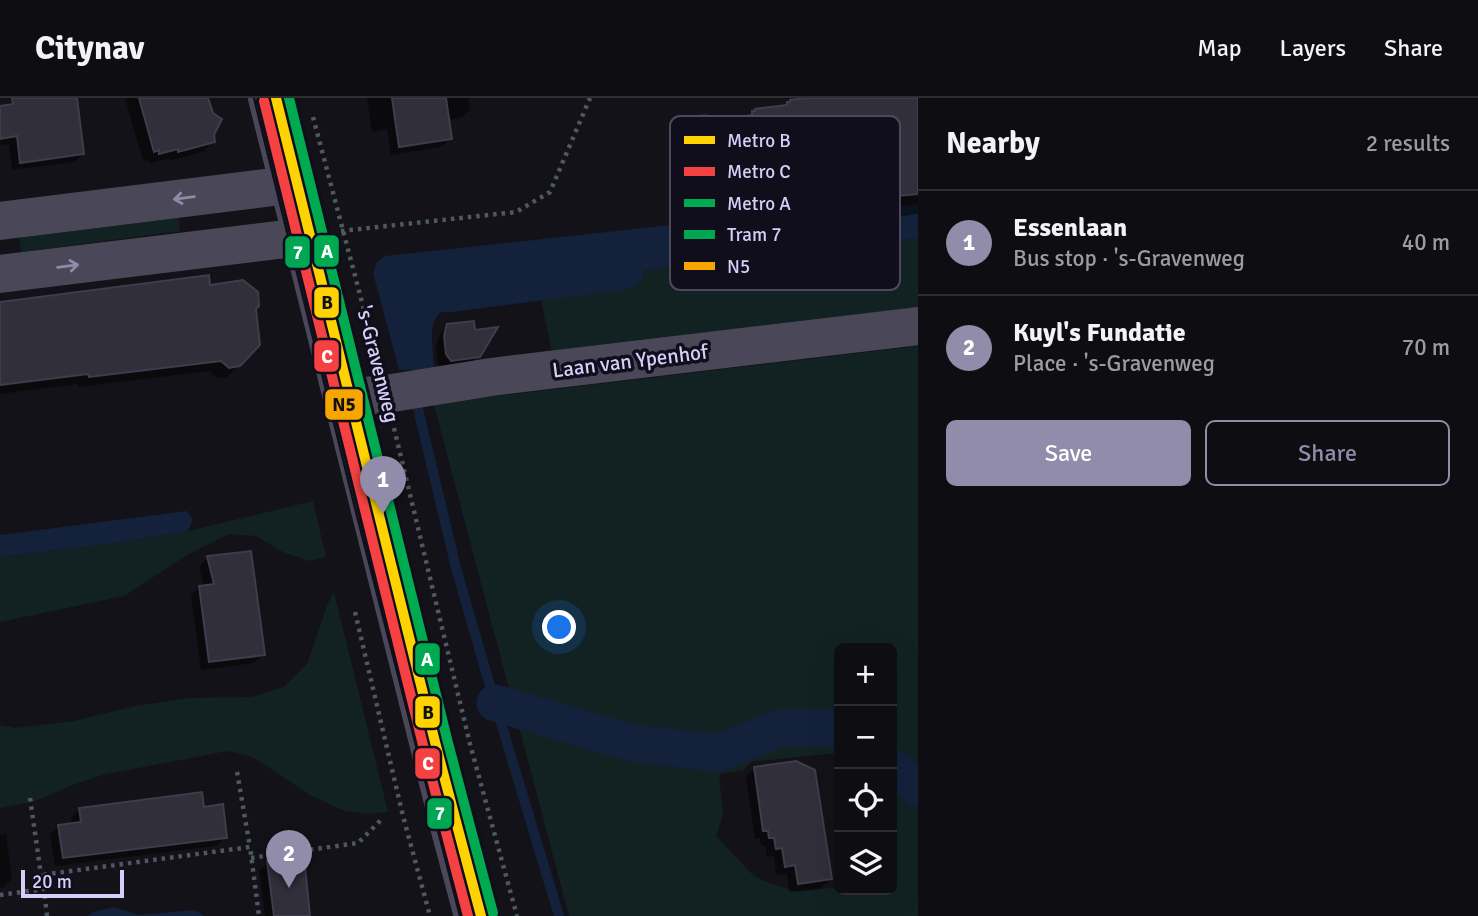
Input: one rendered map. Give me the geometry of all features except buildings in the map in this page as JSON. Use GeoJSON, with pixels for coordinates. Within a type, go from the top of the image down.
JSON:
{"type":"FeatureCollection","features":[{"type":"Feature","properties":{"kind":"street","name":"'s-Gravenweg"},"geometry":{"type":"LineString","coordinates":[[267,98],[450,834],[473,916]]}},
{"type":"Feature","properties":{"kind":"street"},"geometry":{"type":"LineString","coordinates":[[0,221],[289,185]]}},
{"type":"Feature","properties":{"kind":"street"},"geometry":{"type":"LineString","coordinates":[[0,274],[302,236]]}},
{"type":"Feature","properties":{"kind":"street","name":"Laan van Ypenhof"},"geometry":{"type":"LineString","coordinates":[[342,398],[491,377],[918,326]]}},
{"type":"Feature","properties":{"kind":"path"},"geometry":{"type":"LineString","coordinates":[[343,230],[516,212],[550,192],[590,98]]}},
{"type":"Feature","properties":{"kind":"path","name":"'s-Gravenweg"},"geometry":{"type":"LineString","coordinates":[[311,110],[343,230],[405,391],[470,744],[517,916]]}},
{"type":"Feature","properties":{"kind":"path"},"geometry":{"type":"LineString","coordinates":[[237,772],[259,916]]}},
{"type":"Feature","properties":{"kind":"path"},"geometry":{"type":"LineString","coordinates":[[30,798],[47,916]]}},
{"type":"Feature","properties":{"kind":"path"},"geometry":{"type":"LineString","coordinates":[[251,858],[358,843],[382,819]]}},
{"type":"Feature","properties":{"kind":"path"},"geometry":{"type":"LineString","coordinates":[[41,876],[250,847]]}},
{"type":"Feature","properties":{"kind":"path"},"geometry":{"type":"LineString","coordinates":[[0,895],[44,889]]}},
{"type":"Feature","properties":{"kind":"shaded area"},"geometry":{"type":"Polygon","coordinates":[[[177,210],[180,231],[21,252],[19,231],[177,210]]]}},
{"type":"Feature","properties":{"kind":"shaded area"},"geometry":{"type":"Polygon","coordinates":[[[918,238],[918,308],[553,356],[537,282],[670,267],[670,290],[900,290],[900,240],[918,238]]]}},
{"type":"Feature","properties":{"kind":"shaded area"},"geometry":{"type":"Polygon","coordinates":[[[918,346],[918,916],[569,916],[434,405],[438,401],[918,346]],[[834,643],[834,753],[750,762],[744,770],[719,774],[723,815],[716,836],[753,875],[797,892],[834,888],[834,895],[897,895],[897,643],[834,643]]]}},
{"type":"Feature","properties":{"kind":"shaded area"},"geometry":{"type":"Polygon","coordinates":[[[313,501],[326,557],[309,561],[283,552],[256,536],[229,534],[187,555],[124,596],[0,622],[0,557],[117,543],[188,531],[313,501]]]}},
{"type":"Feature","properties":{"kind":"shaded area"},"geometry":{"type":"Polygon","coordinates":[[[334,592],[388,812],[367,814],[345,811],[312,796],[253,757],[227,751],[102,775],[33,802],[0,808],[0,725],[15,728],[74,721],[136,706],[189,698],[252,697],[284,687],[307,664],[334,592]]]}},
{"type":"Feature","properties":{"kind":"water"},"geometry":{"type":"Polygon","coordinates":[[[918,204],[918,238],[900,240],[900,206],[918,204]]]}},
{"type":"Feature","properties":{"kind":"water"},"geometry":{"type":"Polygon","coordinates":[[[670,225],[670,267],[499,287],[451,304],[437,317],[433,325],[434,370],[399,370],[373,273],[377,262],[385,256],[670,225]]]}},
{"type":"Feature","properties":{"kind":"water"},"geometry":{"type":"Polygon","coordinates":[[[187,511],[193,520],[188,531],[117,543],[0,557],[0,535],[187,511]]]}},
{"type":"Feature","properties":{"kind":"water"},"geometry":{"type":"Polygon","coordinates":[[[113,907],[139,915],[195,910],[204,916],[88,916],[113,907]]]}},
{"type":"Feature","properties":{"kind":"waterway"},"geometry":{"type":"LineString","coordinates":[[447,294],[625,271]]}},
{"type":"Feature","properties":{"kind":"waterway"},"geometry":{"type":"LineString","coordinates":[[415,396],[456,568],[559,916]]}},
{"type":"Feature","properties":{"kind":"waterway"},"geometry":{"type":"LineString","coordinates":[[495,703],[632,743],[718,753],[780,728],[834,728]]}},
{"type":"Feature","properties":{"kind":"waterway"},"geometry":{"type":"LineString","coordinates":[[894,769],[918,788]]}},
{"type":"Feature","properties":{"kind":"metro line","name":"B"},"geometry":{"type":"LineString","coordinates":[[276,98],[435,742],[481,916]]}},
{"type":"Feature","properties":{"kind":"metro line","name":"A"},"geometry":{"type":"LineString","coordinates":[[289,98],[447,739],[493,913]]}},
{"type":"Feature","properties":{"kind":"metro line","name":"C"},"geometry":{"type":"LineString","coordinates":[[264,101],[423,745],[468,916]]}},
{"type":"Feature","properties":{"kind":"tram line","name":"7"},"geometry":{"type":"LineString","coordinates":[[260,98],[361,508],[466,916]]}},
{"type":"Feature","properties":{"kind":"transit line","name":"N5"},"geometry":{"type":"LineString","coordinates":[[267,98],[473,916]]}},
{"type":"Feature","properties":{"kind":"place","name":"Essenlaan"},"geometry":{"type":"Point","coordinates":[383,514]}},
{"type":"Feature","properties":{"kind":"place","name":"Kuyl's Fundatie"},"geometry":{"type":"Point","coordinates":[289,888]}}]}
